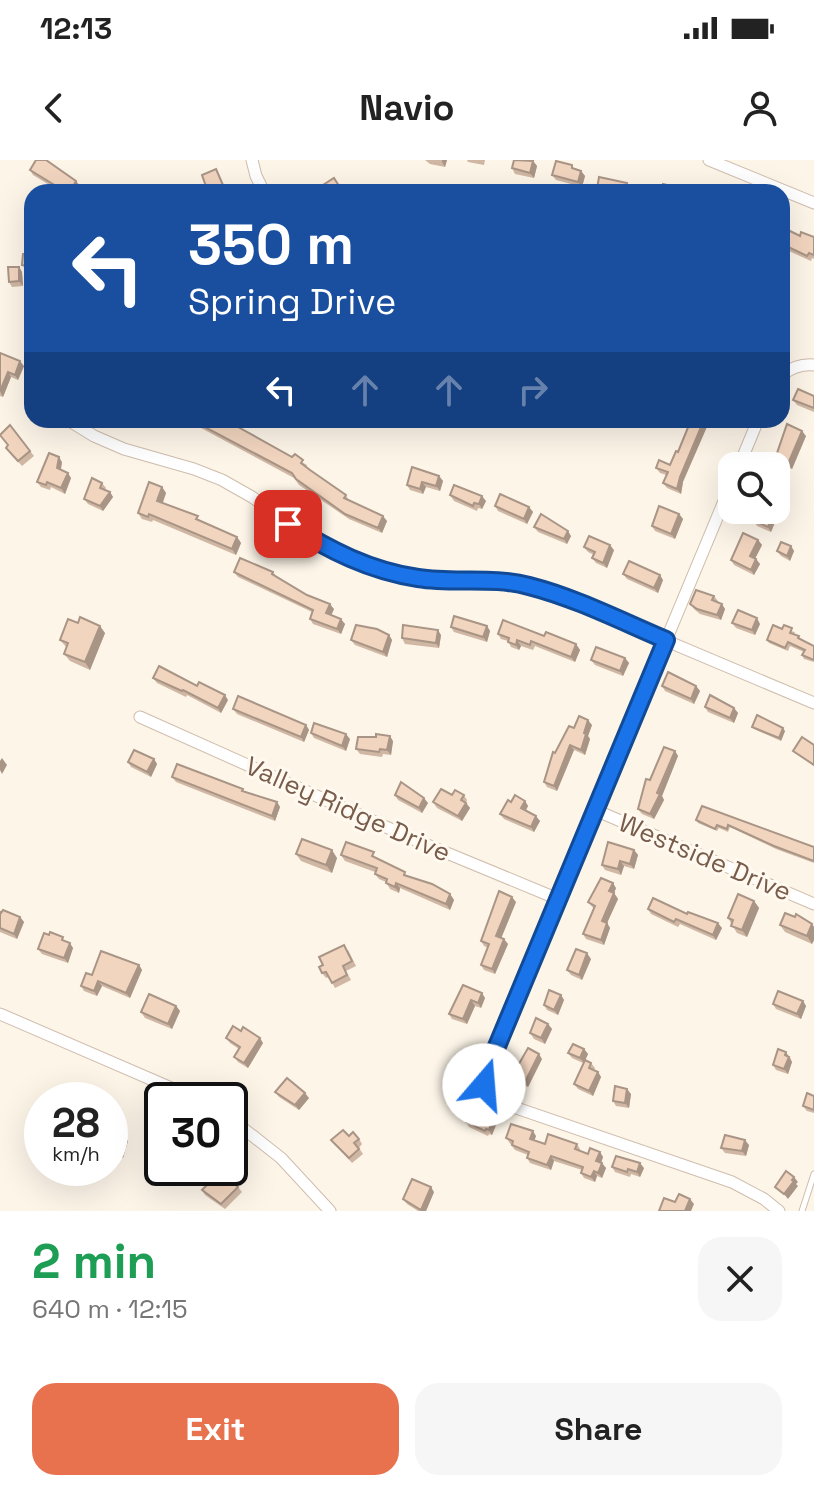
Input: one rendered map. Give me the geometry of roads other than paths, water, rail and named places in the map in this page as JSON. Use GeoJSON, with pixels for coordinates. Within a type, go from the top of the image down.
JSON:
{"type":"FeatureCollection","features":[{"type":"Feature","properties":{"kind":"street"},"geometry":{"type":"LineString","coordinates":[[252,160],[260,184]]}},
{"type":"Feature","properties":{"kind":"street"},"geometry":{"type":"LineString","coordinates":[[709,160],[768,184]]}},
{"type":"Feature","properties":{"kind":"street"},"geometry":{"type":"LineString","coordinates":[[790,193],[814,203]]}},
{"type":"Feature","properties":{"kind":"street"},"geometry":{"type":"LineString","coordinates":[[790,369],[804,364],[814,365]]}},
{"type":"Feature","properties":{"kind":"street"},"geometry":{"type":"LineString","coordinates":[[81,428],[124,449],[222,480],[313,540],[366,566],[418,578],[489,580],[529,586],[560,596],[814,703]]}},
{"type":"Feature","properties":{"kind":"street"},"geometry":{"type":"LineString","coordinates":[[745,452],[755,428]]}},
{"type":"Feature","properties":{"kind":"street"},"geometry":{"type":"LineString","coordinates":[[718,516],[485,1075],[484,1085],[488,1094],[503,1104],[732,1182],[758,1195],[779,1211]]}},
{"type":"Feature","properties":{"kind":"street","name":"Valley Ridge Drive"},"geometry":{"type":"LineString","coordinates":[[140,717],[413,839],[558,899]]}},
{"type":"Feature","properties":{"kind":"street","name":"Westside Drive"},"geometry":{"type":"LineString","coordinates":[[595,810],[814,904]]}},
{"type":"Feature","properties":{"kind":"street"},"geometry":{"type":"LineString","coordinates":[[0,1014],[157,1082]]}},
{"type":"Feature","properties":{"kind":"street"},"geometry":{"type":"LineString","coordinates":[[248,1132],[281,1158],[330,1211]]}},
{"type":"Feature","properties":{"kind":"lane"},"geometry":{"type":"LineString","coordinates":[[802,1211],[814,1174]]}}]}
